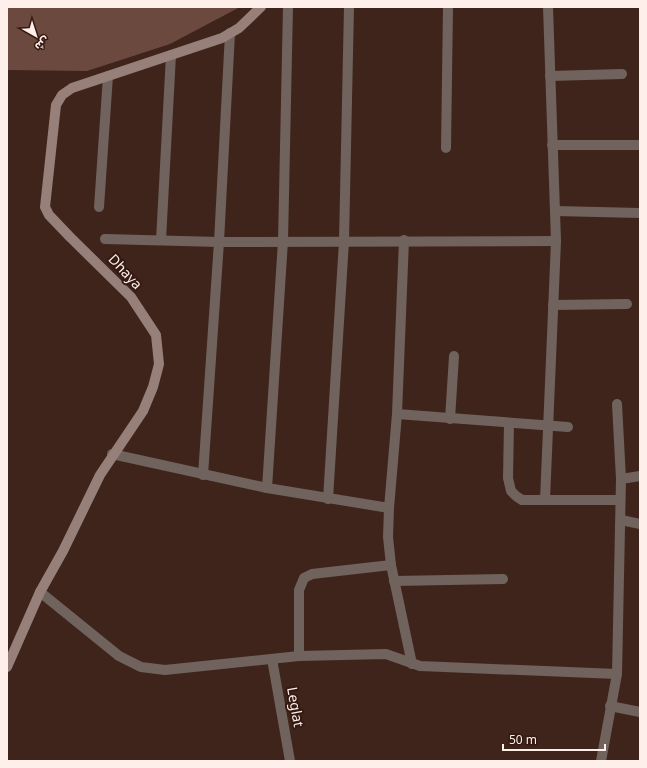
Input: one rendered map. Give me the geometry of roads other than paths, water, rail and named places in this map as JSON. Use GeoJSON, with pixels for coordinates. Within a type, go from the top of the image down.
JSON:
{"type":"FeatureCollection","features":[{"type":"Feature","properties":{"kind":"street","name":"Dhaya"},"geometry":{"type":"LineString","coordinates":[[7,667],[40,592],[112,454],[143,411],[153,387],[159,364],[156,335],[131,298],[49,215],[45,207],[56,105],[59,100],[72,88],[230,34],[246,22],[261,7]]}},
{"type":"Feature","properties":{"kind":"street"},"geometry":{"type":"LineString","coordinates":[[267,488],[283,241],[288,7]]}},
{"type":"Feature","properties":{"kind":"street"},"geometry":{"type":"LineString","coordinates":[[328,499],[344,241],[349,7]]}},
{"type":"Feature","properties":{"kind":"street"},"geometry":{"type":"LineString","coordinates":[[446,148],[448,7]]}},
{"type":"Feature","properties":{"kind":"street"},"geometry":{"type":"LineString","coordinates":[[544,500],[556,241],[548,7]]}},
{"type":"Feature","properties":{"kind":"street"},"geometry":{"type":"LineString","coordinates":[[203,475],[219,242],[230,34]]}},
{"type":"Feature","properties":{"kind":"street"},"geometry":{"type":"LineString","coordinates":[[160,240],[171,55]]}},
{"type":"Feature","properties":{"kind":"street"},"geometry":{"type":"LineString","coordinates":[[550,76],[622,74]]}},
{"type":"Feature","properties":{"kind":"street"},"geometry":{"type":"LineString","coordinates":[[99,207],[108,76]]}},
{"type":"Feature","properties":{"kind":"street"},"geometry":{"type":"LineString","coordinates":[[552,145],[640,146]]}},
{"type":"Feature","properties":{"kind":"street"},"geometry":{"type":"LineString","coordinates":[[554,211],[640,213]]}},
{"type":"Feature","properties":{"kind":"street"},"geometry":{"type":"LineString","coordinates":[[106,239],[219,242],[404,240],[556,241]]}},
{"type":"Feature","properties":{"kind":"street"},"geometry":{"type":"LineString","coordinates":[[404,240],[397,414],[388,537],[394,581],[412,664]]}},
{"type":"Feature","properties":{"kind":"street"},"geometry":{"type":"LineString","coordinates":[[553,305],[627,304]]}},
{"type":"Feature","properties":{"kind":"street"},"geometry":{"type":"LineString","coordinates":[[450,419],[454,356]]}},
{"type":"Feature","properties":{"kind":"street"},"geometry":{"type":"LineString","coordinates":[[601,761],[617,674],[621,520],[620,500],[622,479],[617,404]]}},
{"type":"Feature","properties":{"kind":"street"},"geometry":{"type":"LineString","coordinates":[[397,414],[568,427]]}},
{"type":"Feature","properties":{"kind":"street"},"geometry":{"type":"LineString","coordinates":[[509,423],[508,478],[511,491],[522,500],[620,500]]}},
{"type":"Feature","properties":{"kind":"street"},"geometry":{"type":"LineString","coordinates":[[112,454],[267,488],[389,508]]}},
{"type":"Feature","properties":{"kind":"street"},"geometry":{"type":"LineString","coordinates":[[622,479],[640,476]]}},
{"type":"Feature","properties":{"kind":"street"},"geometry":{"type":"LineString","coordinates":[[621,520],[640,524]]}},
{"type":"Feature","properties":{"kind":"street"},"geometry":{"type":"LineString","coordinates":[[299,656],[299,590],[304,578],[312,574],[391,565]]}},
{"type":"Feature","properties":{"kind":"street"},"geometry":{"type":"LineString","coordinates":[[394,581],[503,579]]}},
{"type":"Feature","properties":{"kind":"street"},"geometry":{"type":"LineString","coordinates":[[40,592],[119,656],[141,667],[165,670],[299,656],[386,654],[420,666],[617,674]]}},
{"type":"Feature","properties":{"kind":"street","name":"Leglat"},"geometry":{"type":"LineString","coordinates":[[272,658],[290,761]]}},
{"type":"Feature","properties":{"kind":"street"},"geometry":{"type":"LineString","coordinates":[[610,706],[640,712]]}}]}
